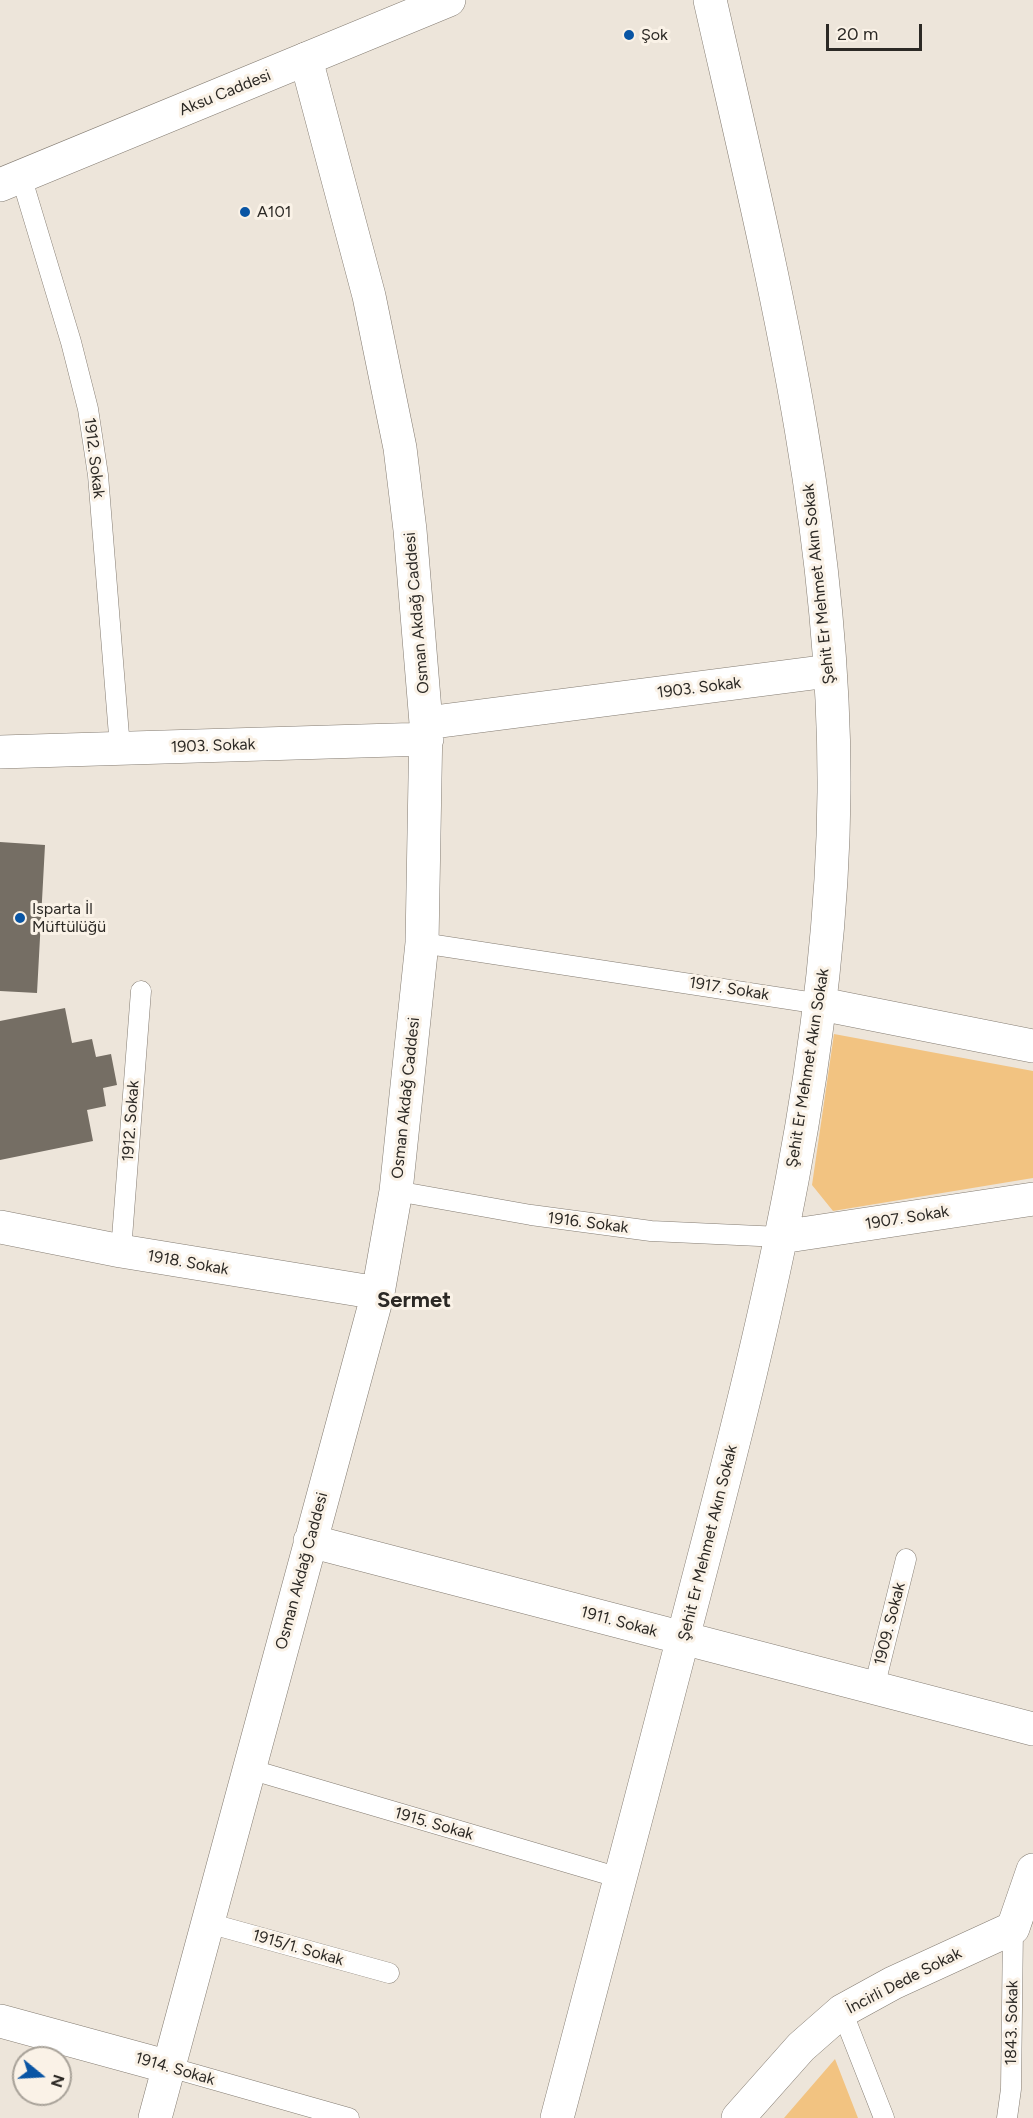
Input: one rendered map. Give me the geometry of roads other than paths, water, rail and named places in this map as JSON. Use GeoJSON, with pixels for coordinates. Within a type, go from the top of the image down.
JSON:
{"type":"FeatureCollection","features":[{"type":"Feature","properties":{"kind":"street","name":"Aksu Caddesi"},"geometry":{"type":"LineString","coordinates":[[10,181],[306,59],[392,11],[449,0]]}},
{"type":"Feature","properties":{"kind":"street","name":"Şehit Er Mehmet Akın Sokak"},"geometry":{"type":"LineString","coordinates":[[557,2118],[732,1449],[781,1237],[820,1004],[830,903],[834,790],[829,671],[814,522],[792,371],[710,0]]}},
{"type":"Feature","properties":{"kind":"street","name":"Osman Akdağ Caddesi"},"geometry":{"type":"LineString","coordinates":[[155,2118],[378,1293],[396,1191],[422,943],[427,731],[410,530],[400,448],[369,296],[306,59]]}},
{"type":"Feature","properties":{"kind":"street","name":"1903. Sokak"},"geometry":{"type":"LineString","coordinates":[[0,752],[120,748],[427,731],[829,671]]}},
{"type":"Feature","properties":{"kind":"street","name":"1917. Sokak"},"geometry":{"type":"LineString","coordinates":[[820,1004],[1033,1046]]}},
{"type":"Feature","properties":{"kind":"street","name":"1907. Sokak"},"geometry":{"type":"LineString","coordinates":[[781,1237],[1033,1199]]}},
{"type":"Feature","properties":{"kind":"street","name":"1918. Sokak"},"geometry":{"type":"LineString","coordinates":[[0,1227],[121,1251],[378,1293]]}},
{"type":"Feature","properties":{"kind":"street","name":"1911. Sokak"},"geometry":{"type":"LineString","coordinates":[[310,1541],[1033,1730]]}},
{"type":"Feature","properties":{"kind":"street"},"geometry":{"type":"LineString","coordinates":[[1023,1931],[1033,1870]]}},
{"type":"Feature","properties":{"kind":"street","name":"İncirli Dede Sokak"},"geometry":{"type":"LineString","coordinates":[[738,2118],[801,2047],[842,2011],[893,1983],[1023,1931]]}},
{"type":"Feature","properties":{"kind":"street","name":"1914. Sokak"},"geometry":{"type":"LineString","coordinates":[[0,2021],[169,2067]]}},
{"type":"Feature","properties":{"kind":"lane","name":"1912. Sokak"},"geometry":{"type":"LineString","coordinates":[[10,181],[71,342],[88,409],[98,475],[120,748]]}},
{"type":"Feature","properties":{"kind":"lane","name":"1917. Sokak"},"geometry":{"type":"LineString","coordinates":[[422,943],[820,1004]]}},
{"type":"Feature","properties":{"kind":"lane","name":"1912. Sokak"},"geometry":{"type":"LineString","coordinates":[[121,1251],[141,991]]}},
{"type":"Feature","properties":{"kind":"lane","name":"1916. Sokak"},"geometry":{"type":"LineString","coordinates":[[396,1191],[531,1215],[651,1231],[781,1237]]}},
{"type":"Feature","properties":{"kind":"lane","name":"1909. Sokak"},"geometry":{"type":"LineString","coordinates":[[874,1688],[906,1559]]}},
{"type":"Feature","properties":{"kind":"lane","name":"1915. Sokak"},"geometry":{"type":"LineString","coordinates":[[249,1769],[620,1878]]}},
{"type":"Feature","properties":{"kind":"lane","name":"1915/1. Sokak"},"geometry":{"type":"LineString","coordinates":[[208,1923],[388,1973]]}},
{"type":"Feature","properties":{"kind":"lane","name":"1843. Sokak"},"geometry":{"type":"LineString","coordinates":[[1006,2118],[1011,2089],[1023,1931]]}},
{"type":"Feature","properties":{"kind":"lane"},"geometry":{"type":"LineString","coordinates":[[842,2011],[884,2118]]}},
{"type":"Feature","properties":{"kind":"lane","name":"1914. Sokak"},"geometry":{"type":"LineString","coordinates":[[169,2067],[349,2118]]}},
{"type":"Feature","properties":{"kind":"place","name":"Şok"},"geometry":{"type":"Point","coordinates":[629,35]}},
{"type":"Feature","properties":{"kind":"place","name":"A101"},"geometry":{"type":"Point","coordinates":[245,212]}},
{"type":"Feature","properties":{"kind":"place","name":"Isparta İl Müftülüğü"},"geometry":{"type":"Point","coordinates":[20,918]}},
{"type":"Feature","properties":{"kind":"district","name":"Sermet"},"geometry":{"type":"Point","coordinates":[414,1301]}}]}
